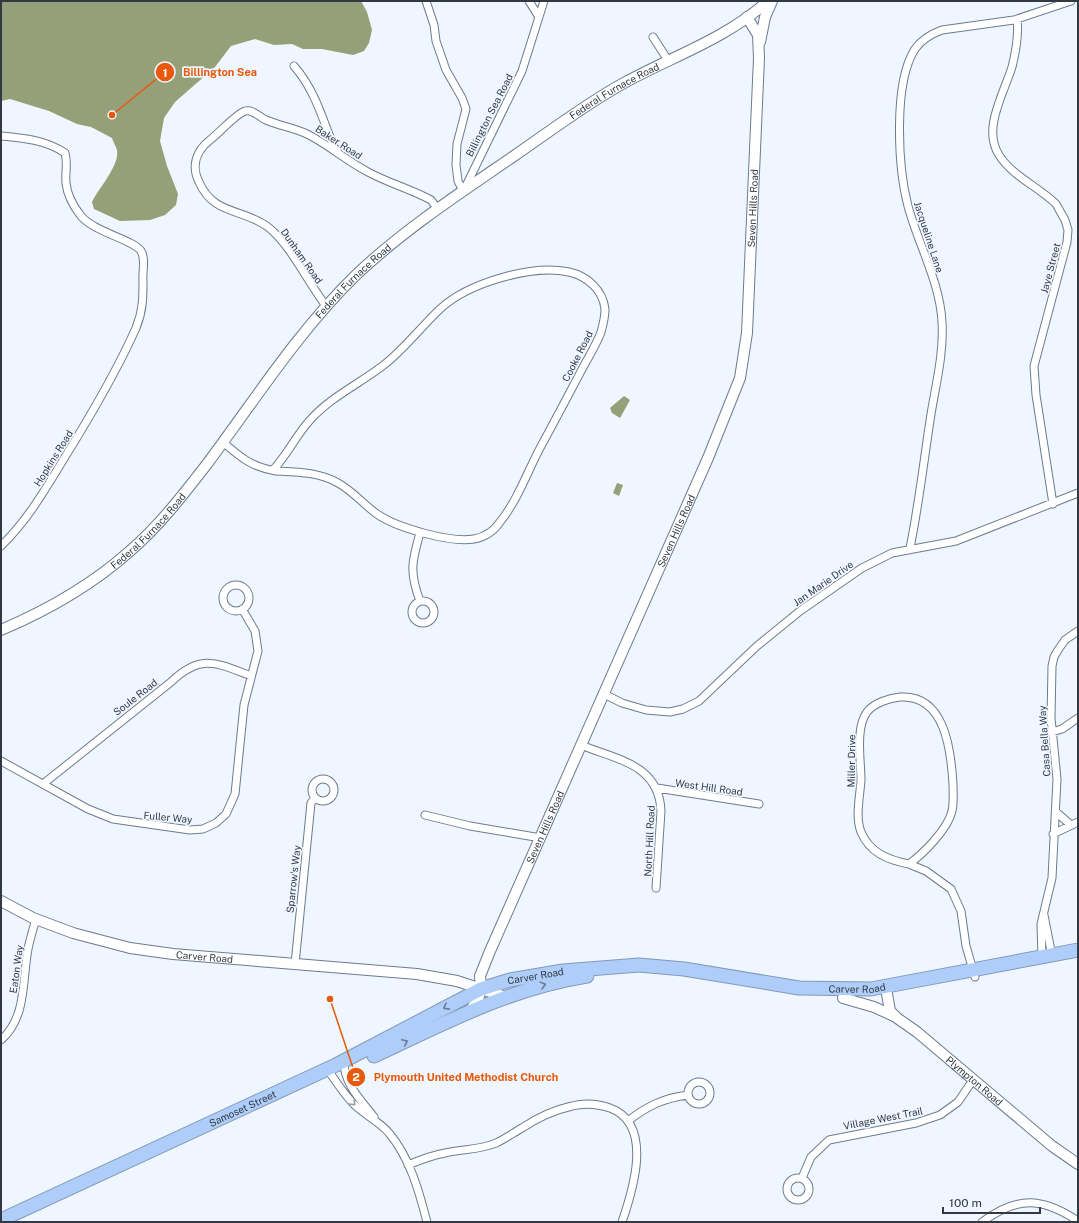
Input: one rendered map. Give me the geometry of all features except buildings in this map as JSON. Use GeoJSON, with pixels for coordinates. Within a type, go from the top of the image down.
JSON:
{"type":"FeatureCollection","features":[{"type":"Feature","properties":{"kind":"highway","name":"Carver Road"},"geometry":{"type":"LineString","coordinates":[[470,1010],[506,997],[564,980],[595,975],[627,973],[680,977],[806,996],[843,998],[974,974],[1078,950]]}},
{"type":"Feature","properties":{"kind":"highway","name":"Carver Road"},"geometry":{"type":"LineString","coordinates":[[974,974],[1078,958]]}},
{"type":"Feature","properties":{"kind":"highway","name":"Carver Road"},"geometry":{"type":"LineString","coordinates":[[481,989],[536,975],[630,965],[672,968],[803,989],[886,991]]}},
{"type":"Feature","properties":{"kind":"highway","name":"Samoset Street"},"geometry":{"type":"LineString","coordinates":[[344,1066],[481,989]]}},
{"type":"Feature","properties":{"kind":"highway","name":"Samoset Street"},"geometry":{"type":"LineString","coordinates":[[5,1221],[470,1010]]}},
{"type":"Feature","properties":{"kind":"street"},"geometry":{"type":"LineString","coordinates":[[426,1],[434,25],[436,41],[446,70],[462,98],[466,109],[457,144],[456,164],[458,182],[463,191]]}},
{"type":"Feature","properties":{"kind":"street"},"geometry":{"type":"LineString","coordinates":[[529,1],[539,17]]}},
{"type":"Feature","properties":{"kind":"street","name":"Billington Sea Road"},"geometry":{"type":"LineString","coordinates":[[463,191],[478,158],[514,90],[522,71],[544,1]]}},
{"type":"Feature","properties":{"kind":"street","name":"Federal Furnace Road"},"geometry":{"type":"LineString","coordinates":[[1,630],[55,604],[81,589],[131,551],[186,492],[305,333],[356,275],[387,247],[437,208],[623,84],[716,38],[744,20],[768,1]]}},
{"type":"Feature","properties":{"kind":"street","name":"Seven Hills Road"},"geometry":{"type":"LineString","coordinates":[[470,1010],[478,999],[481,989],[480,976],[708,458],[740,378],[747,334],[759,44],[765,17],[772,1]]}},
{"type":"Feature","properties":{"kind":"street","name":"Jacqueline Lane"},"geometry":{"type":"LineString","coordinates":[[910,548],[938,371],[942,322],[937,293],[908,205],[900,153],[900,120],[905,78],[910,59],[915,49],[931,34],[942,30],[1017,19],[1071,1]]}},
{"type":"Feature","properties":{"kind":"street","name":"Jaye Street"},"geometry":{"type":"LineString","coordinates":[[1017,19],[1018,38],[1012,67],[994,121],[994,138],[999,155],[1006,163],[1056,204],[1062,211],[1068,230],[1064,256],[1043,328],[1034,366],[1036,395],[1053,504]]}},
{"type":"Feature","properties":{"kind":"street"},"geometry":{"type":"LineString","coordinates":[[744,20],[759,44]]}},
{"type":"Feature","properties":{"kind":"street"},"geometry":{"type":"LineString","coordinates":[[654,37],[669,62]]}},
{"type":"Feature","properties":{"kind":"street"},"geometry":{"type":"LineString","coordinates":[[294,66],[316,98],[337,152]]}},
{"type":"Feature","properties":{"kind":"street","name":"Baker Road"},"geometry":{"type":"LineString","coordinates":[[228,125],[237,115],[246,111],[252,111],[269,121],[307,134],[369,173],[431,200],[437,208]]}},
{"type":"Feature","properties":{"kind":"street","name":"Dunham Road"},"geometry":{"type":"LineString","coordinates":[[228,125],[204,145],[198,153],[195,168],[204,192],[219,206],[256,219],[276,234],[327,307]]}},
{"type":"Feature","properties":{"kind":"street","name":"Hopkins Road"},"geometry":{"type":"LineString","coordinates":[[1,136],[38,141],[57,147],[65,153],[68,162],[66,182],[68,190],[71,201],[81,216],[107,234],[133,244],[141,250],[143,258],[144,293],[141,316],[98,404],[44,490],[15,532],[1,546]]}},
{"type":"Feature","properties":{"kind":"street","name":"Cooke Road"},"geometry":{"type":"LineString","coordinates":[[223,442],[245,461],[258,467],[273,470],[306,473],[330,479],[344,487],[379,516],[399,526],[420,533],[464,540],[486,535],[495,528],[509,511],[601,331],[604,316],[603,302],[597,289],[588,280],[574,274],[562,271],[534,271],[494,281],[457,297],[439,310],[422,329],[386,363],[322,408],[298,435],[283,460],[273,470]]}},
{"type":"Feature","properties":{"kind":"street","name":"Jan Marie Drive"},"geometry":{"type":"LineString","coordinates":[[604,694],[622,703],[646,710],[670,712],[690,706],[699,701],[774,631],[825,593],[879,559],[892,553],[910,548],[956,541],[1078,493]]}},
{"type":"Feature","properties":{"kind":"street"},"geometry":{"type":"LineString","coordinates":[[420,533],[412,571],[414,585],[420,600]]}},
{"type":"Feature","properties":{"kind":"street","name":"Fuller Way"},"geometry":{"type":"LineString","coordinates":[[1,760],[88,809],[113,819],[138,824],[190,830],[210,826],[222,819],[233,801],[243,717],[251,676],[258,651],[258,641],[254,627],[242,609]]}},
{"type":"Feature","properties":{"kind":"street","name":"Casa Bella Way"},"geometry":{"type":"LineString","coordinates":[[1047,957],[1043,913],[1052,878],[1057,779],[1052,732],[1054,657],[1065,640],[1078,631]]}},
{"type":"Feature","properties":{"kind":"street","name":"Soule Road"},"geometry":{"type":"LineString","coordinates":[[43,784],[171,682],[182,671],[195,664],[204,662],[219,665],[251,676]]}},
{"type":"Feature","properties":{"kind":"street","name":"Miller Drive"},"geometry":{"type":"LineString","coordinates":[[909,864],[920,856],[945,826],[952,813],[953,801],[951,762],[941,722],[936,711],[928,705],[917,699],[907,697],[894,698],[877,703],[868,710],[864,718],[860,740],[860,831],[876,852],[895,861],[926,870],[951,889],[961,911],[966,946],[974,974]]}},
{"type":"Feature","properties":{"kind":"street"},"geometry":{"type":"LineString","coordinates":[[1052,732],[1062,729],[1078,718]]}},
{"type":"Feature","properties":{"kind":"street","name":"North Hill Road"},"geometry":{"type":"LineString","coordinates":[[581,745],[635,766],[652,779],[661,799],[656,888]]}},
{"type":"Feature","properties":{"kind":"street","name":"West Hill Road"},"geometry":{"type":"LineString","coordinates":[[656,788],[759,804]]}},
{"type":"Feature","properties":{"kind":"street","name":"Sparrow's Way"},"geometry":{"type":"LineString","coordinates":[[295,964],[311,803],[315,798]]}},
{"type":"Feature","properties":{"kind":"street"},"geometry":{"type":"LineString","coordinates":[[1056,812],[1075,823]]}},
{"type":"Feature","properties":{"kind":"street"},"geometry":{"type":"LineString","coordinates":[[424,815],[470,826],[541,838]]}},
{"type":"Feature","properties":{"kind":"street"},"geometry":{"type":"LineString","coordinates":[[1054,834],[1075,823]]}},
{"type":"Feature","properties":{"kind":"street","name":"Carver Road"},"geometry":{"type":"LineString","coordinates":[[1,901],[36,919],[93,940],[136,949],[173,954],[417,974],[457,981],[481,989]]}},
{"type":"Feature","properties":{"kind":"street","name":"Eaton Way"},"geometry":{"type":"LineString","coordinates":[[1,1040],[14,1026],[20,1012],[28,950],[36,919]]}},
{"type":"Feature","properties":{"kind":"street"},"geometry":{"type":"LineString","coordinates":[[481,989],[506,997]]}},
{"type":"Feature","properties":{"kind":"street","name":"Plympton Road"},"geometry":{"type":"LineString","coordinates":[[886,991],[890,1011],[897,1018],[917,1032],[1052,1146],[1078,1164]]}},
{"type":"Feature","properties":{"kind":"street"},"geometry":{"type":"LineString","coordinates":[[843,998],[874,1007],[897,1018]]}},
{"type":"Feature","properties":{"kind":"street"},"geometry":{"type":"LineString","coordinates":[[344,1066],[350,1086],[380,1125]]}},
{"type":"Feature","properties":{"kind":"street"},"geometry":{"type":"LineString","coordinates":[[330,1073],[356,1107],[388,1131],[408,1164],[418,1188],[427,1222]]}},
{"type":"Feature","properties":{"kind":"street","name":"Village West Trail"},"geometry":{"type":"LineString","coordinates":[[802,1178],[811,1157],[829,1140],[916,1123],[940,1116],[958,1102],[973,1080]]}},
{"type":"Feature","properties":{"kind":"street"},"geometry":{"type":"LineString","coordinates":[[628,1121],[645,1108],[662,1100],[688,1095]]}},
{"type":"Feature","properties":{"kind":"street"},"geometry":{"type":"LineString","coordinates":[[408,1164],[445,1153],[473,1150],[496,1143],[543,1116],[573,1106],[590,1104],[606,1107],[621,1113],[628,1121],[635,1138],[636,1162],[633,1188],[622,1222]]}},
{"type":"Feature","properties":{"kind":"street"},"geometry":{"type":"LineString","coordinates":[[982,1222],[1003,1209],[1029,1202],[1049,1206],[1078,1220]]}},
{"type":"Feature","properties":{"kind":"shaded area"},"geometry":{"type":"Polygon","coordinates":[[[1,1],[361,1],[367,12],[372,30],[369,43],[364,51],[353,55],[322,49],[303,49],[292,44],[274,45],[255,39],[231,46],[215,67],[175,102],[164,118],[160,141],[167,166],[178,194],[176,205],[165,215],[150,220],[120,221],[94,209],[92,202],[112,169],[117,156],[117,150],[112,138],[91,127],[77,124],[49,111],[10,99],[1,101],[1,1]]]}},
{"type":"Feature","properties":{"kind":"shaded area"},"geometry":{"type":"Polygon","coordinates":[[[624,396],[630,400],[620,418],[612,413],[610,408],[624,396]]]}},
{"type":"Feature","properties":{"kind":"shaded area"},"geometry":{"type":"Polygon","coordinates":[[[617,483],[623,485],[619,496],[613,493],[617,483]]]}},
{"type":"Feature","properties":{"kind":"place","name":"Billington Sea"},"geometry":{"type":"Point","coordinates":[112,115]}},
{"type":"Feature","properties":{"kind":"place","name":"Plymouth United Methodist Church"},"geometry":{"type":"Point","coordinates":[330,999]}}]}
